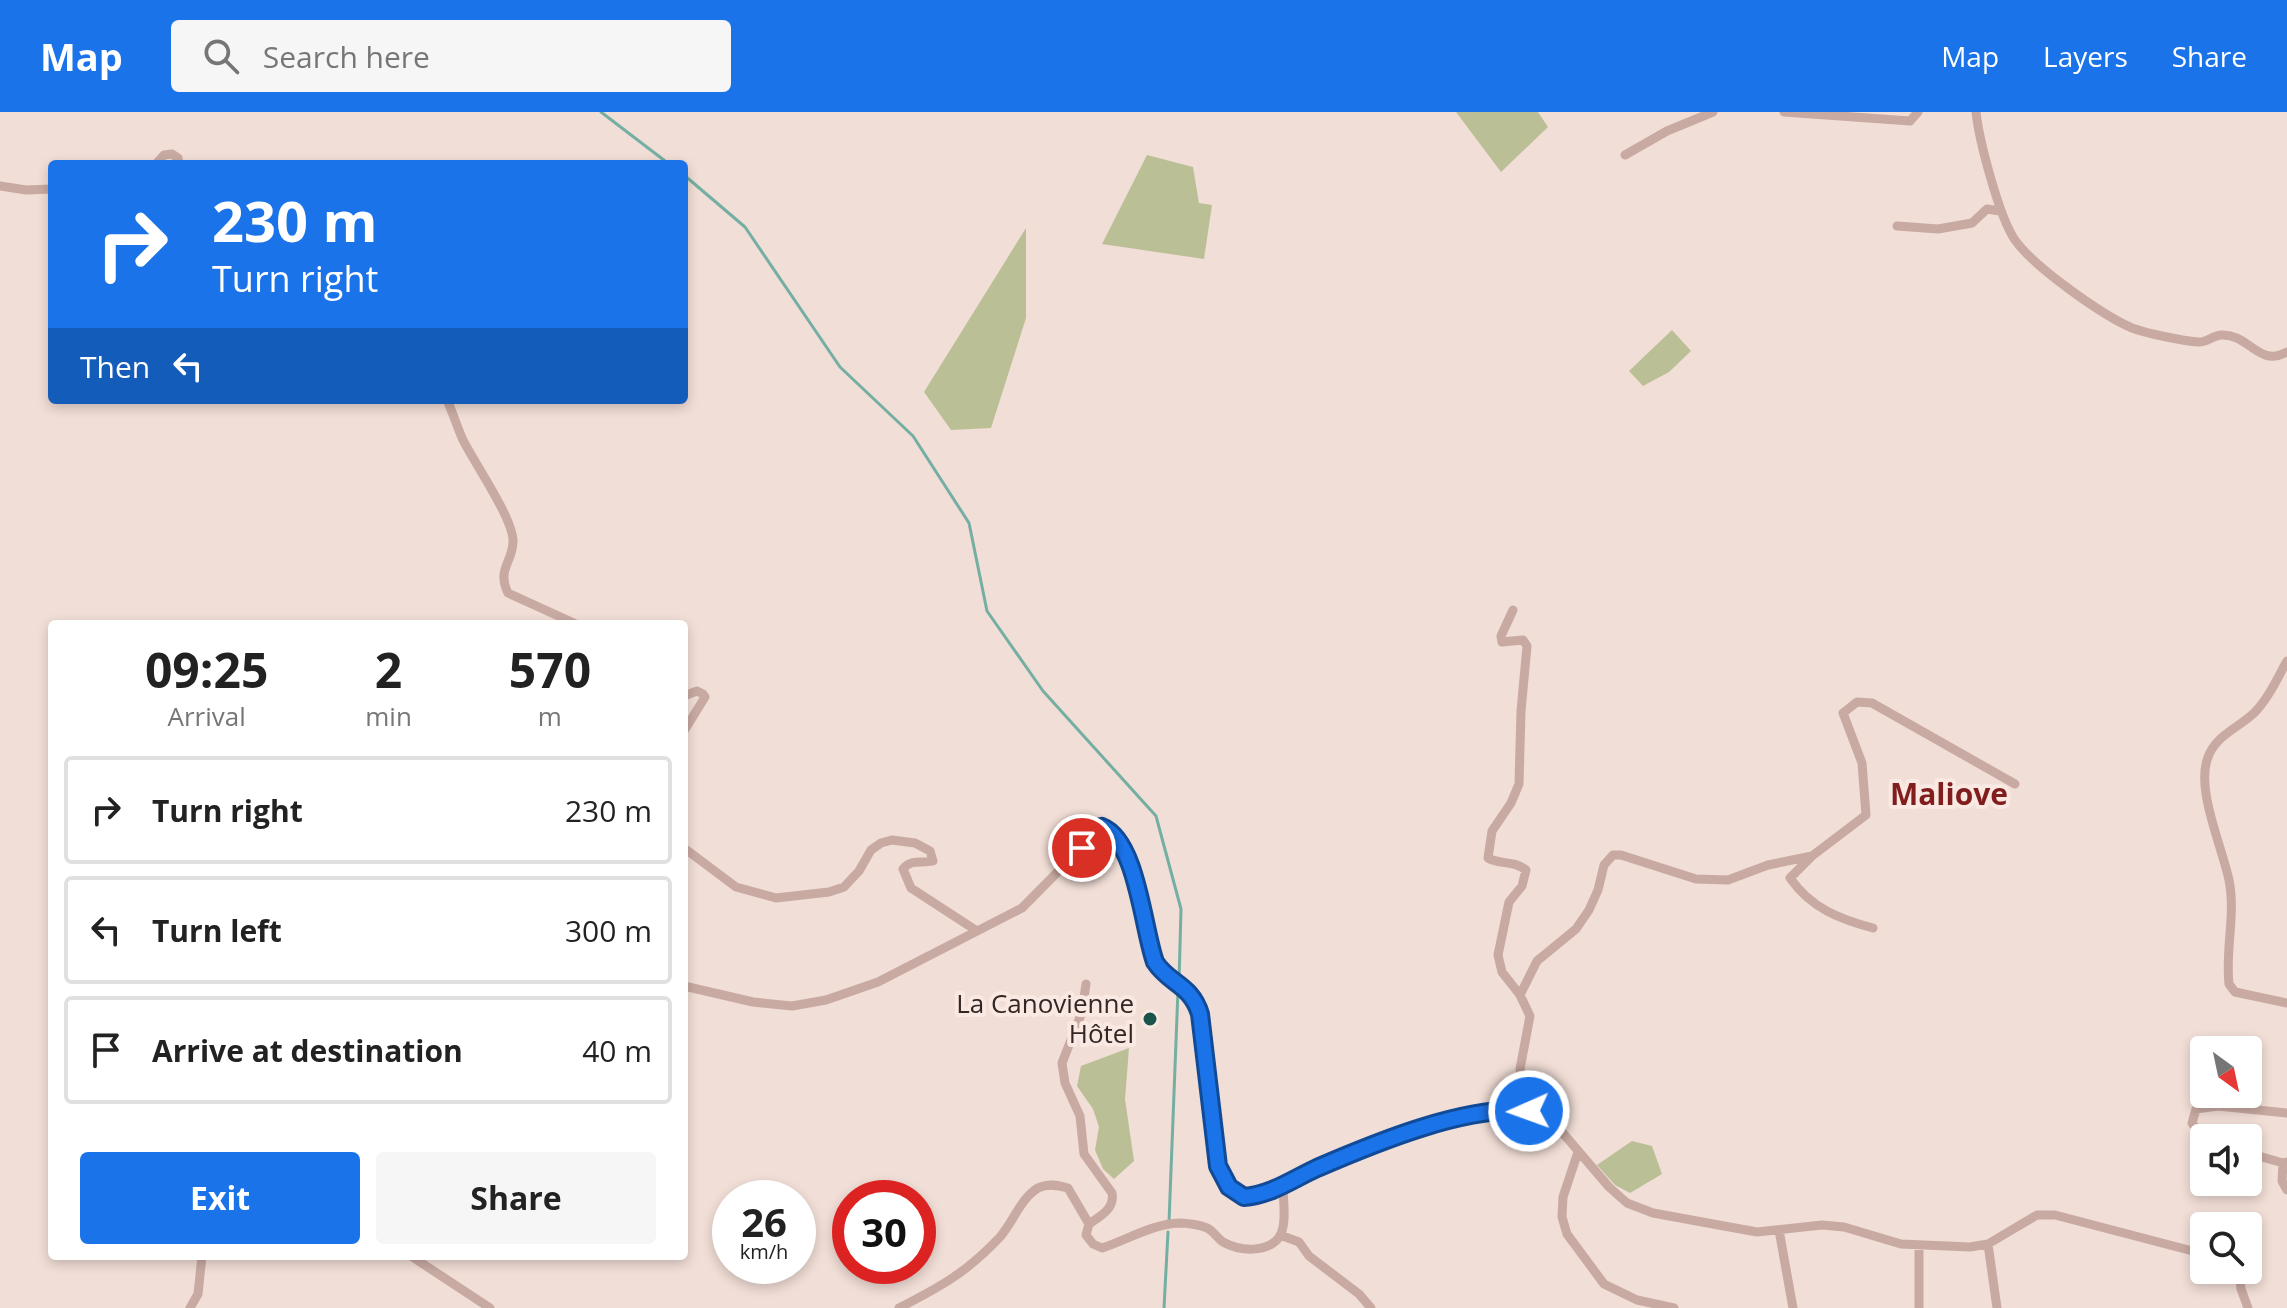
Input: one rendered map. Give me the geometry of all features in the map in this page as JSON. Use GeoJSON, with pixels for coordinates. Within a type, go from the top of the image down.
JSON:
{"type":"FeatureCollection","features":[{"type":"Feature","properties":{"kind":"street"},"geometry":{"type":"LineString","coordinates":[[1625,155],[1667,131],[1713,112]]}},
{"type":"Feature","properties":{"kind":"street"},"geometry":{"type":"LineString","coordinates":[[1784,112],[1910,121],[1918,112]]}},
{"type":"Feature","properties":{"kind":"street"},"geometry":{"type":"LineString","coordinates":[[1976,112],[2000,211],[2015,240],[2068,287],[2133,328],[2202,343],[2221,335],[2243,340],[2263,355],[2277,357],[2287,352]]}},
{"type":"Feature","properties":{"kind":"street"},"geometry":{"type":"LineString","coordinates":[[160,160],[164,155],[172,154],[178,160]]}},
{"type":"Feature","properties":{"kind":"street"},"geometry":{"type":"LineString","coordinates":[[0,186],[48,189]]}},
{"type":"Feature","properties":{"kind":"street"},"geometry":{"type":"LineString","coordinates":[[1897,226],[1938,229],[1972,223],[1987,209],[2000,211]]}},
{"type":"Feature","properties":{"kind":"street"},"geometry":{"type":"LineString","coordinates":[[449,404],[461,437],[505,517],[513,539],[504,568],[504,585],[508,593],[567,620]]}},
{"type":"Feature","properties":{"kind":"street"},"geometry":{"type":"LineString","coordinates":[[1513,610],[1501,636],[1502,642],[1523,640],[1527,646],[1519,784],[1511,803],[1492,831],[1488,858],[1497,863],[1520,865],[1526,870],[1522,886],[1509,902],[1498,955],[1502,972],[1520,995],[1530,1016],[1520,1069],[1529,1111]]}},
{"type":"Feature","properties":{"kind":"street"},"geometry":{"type":"LineString","coordinates":[[2287,661],[2253,713],[2217,740],[2207,761],[2205,787],[2230,883],[2233,926],[2229,984],[2235,992],[2287,1003]]}},
{"type":"Feature","properties":{"kind":"street"},"geometry":{"type":"LineString","coordinates":[[688,694],[697,691],[705,697],[688,725]]}},
{"type":"Feature","properties":{"kind":"street"},"geometry":{"type":"LineString","coordinates":[[1873,928],[1837,918],[1801,893],[1790,878],[1812,856],[1866,815],[1862,763],[1843,713],[1857,702],[1872,703],[2015,784]]}},
{"type":"Feature","properties":{"kind":"street"},"geometry":{"type":"LineString","coordinates":[[688,987],[753,1002],[792,1006],[826,1000],[878,982],[1022,908],[1102,827],[1119,840],[1135,881],[1155,962],[1161,972],[1179,981],[1196,1000],[1218,1166],[1229,1187],[1244,1197],[1283,1186],[1342,1158],[1447,1120],[1507,1109],[1529,1111],[1543,1117],[1562,1132],[1627,1203],[1653,1213],[1757,1232],[1822,1225],[1844,1227],[1901,1244],[1970,1247],[1988,1244],[2037,1215],[2055,1215],[2190,1250]]}},
{"type":"Feature","properties":{"kind":"street"},"geometry":{"type":"LineString","coordinates":[[688,851],[736,887],[776,898],[829,892],[844,887],[859,871],[871,850],[881,843],[892,840],[915,843],[930,851],[933,861],[925,863],[918,860],[907,864],[903,869],[911,888],[977,931]]}},
{"type":"Feature","properties":{"kind":"street"},"geometry":{"type":"LineString","coordinates":[[1520,995],[1537,961],[1561,943],[1583,919],[1598,890],[1604,865],[1613,855],[1696,879],[1728,880],[1768,865],[1812,856]]}},
{"type":"Feature","properties":{"kind":"street"},"geometry":{"type":"LineString","coordinates":[[1086,984],[1082,1012],[1062,1063],[1065,1083],[1080,1116],[1084,1154],[1114,1199],[1110,1208],[1089,1224],[1086,1235],[1093,1244],[1102,1248],[1146,1230],[1180,1223],[1209,1229],[1219,1240],[1251,1250],[1268,1246],[1280,1235],[1283,1186]]}},
{"type":"Feature","properties":{"kind":"street"},"geometry":{"type":"LineString","coordinates":[[2193,1124],[2196,1109],[2218,1106],[2287,1113]]}},
{"type":"Feature","properties":{"kind":"street"},"geometry":{"type":"LineString","coordinates":[[1578,1152],[1563,1197],[1562,1217],[1567,1234],[1604,1284],[1637,1300],[1674,1308]]}},
{"type":"Feature","properties":{"kind":"street"},"geometry":{"type":"LineString","coordinates":[[2262,1157],[2285,1163],[2282,1181],[2287,1190]]}},
{"type":"Feature","properties":{"kind":"street"},"geometry":{"type":"LineString","coordinates":[[899,1308],[953,1280],[972,1266],[1003,1233],[1031,1193],[1041,1186],[1068,1188],[1089,1224]]}},
{"type":"Feature","properties":{"kind":"street"},"geometry":{"type":"LineString","coordinates":[[1779,1230],[1793,1308]]}},
{"type":"Feature","properties":{"kind":"street"},"geometry":{"type":"LineString","coordinates":[[1280,1235],[1299,1242],[1309,1256],[1359,1294],[1371,1308]]}},
{"type":"Feature","properties":{"kind":"street"},"geometry":{"type":"LineString","coordinates":[[1988,1244],[1997,1308]]}},
{"type":"Feature","properties":{"kind":"street"},"geometry":{"type":"LineString","coordinates":[[1919,1245],[1919,1308]]}},
{"type":"Feature","properties":{"kind":"street"},"geometry":{"type":"LineString","coordinates":[[190,1308],[198,1294],[202,1260]]}},
{"type":"Feature","properties":{"kind":"street"},"geometry":{"type":"LineString","coordinates":[[417,1260],[490,1308]]}},
{"type":"Feature","properties":{"kind":"street"},"geometry":{"type":"LineString","coordinates":[[2240,1284],[2248,1308]]}},
{"type":"Feature","properties":{"kind":"green space"},"geometry":{"type":"Polygon","coordinates":[[[1456,112],[1538,112],[1548,127],[1501,172],[1456,112]]]}},
{"type":"Feature","properties":{"kind":"green space"},"geometry":{"type":"Polygon","coordinates":[[[1147,155],[1193,167],[1199,203],[1212,205],[1204,259],[1102,244],[1147,155]]]}},
{"type":"Feature","properties":{"kind":"green space"},"geometry":{"type":"Polygon","coordinates":[[[1026,228],[1026,318],[991,428],[951,430],[924,392],[1026,228]]]}},
{"type":"Feature","properties":{"kind":"green space"},"geometry":{"type":"Polygon","coordinates":[[[1672,330],[1691,351],[1669,372],[1643,386],[1629,371],[1672,330]]]}},
{"type":"Feature","properties":{"kind":"green space"},"geometry":{"type":"Polygon","coordinates":[[[1129,1048],[1125,1099],[1134,1161],[1114,1179],[1103,1169],[1095,1150],[1099,1127],[1093,1109],[1077,1086],[1081,1066],[1129,1048]]]}},
{"type":"Feature","properties":{"kind":"green space"},"geometry":{"type":"Polygon","coordinates":[[[1632,1141],[1652,1146],[1662,1174],[1630,1193],[1615,1185],[1597,1165],[1632,1141]]]}},
{"type":"Feature","properties":{"kind":"waterway"},"geometry":{"type":"LineString","coordinates":[[601,112],[664,160]]}},
{"type":"Feature","properties":{"kind":"waterway"},"geometry":{"type":"LineString","coordinates":[[688,178],[745,227],[840,367],[913,436],[969,523],[987,611],[1043,691],[1156,816],[1181,909],[1179,982]]}},
{"type":"Feature","properties":{"kind":"waterway"},"geometry":{"type":"LineString","coordinates":[[1169,1222],[1178,990]]}},
{"type":"Feature","properties":{"kind":"waterway"},"geometry":{"type":"LineString","coordinates":[[1164,1308],[1168,1232]]}},
{"type":"Feature","properties":{"kind":"place","name":"La Canovienne Hôtel"},"geometry":{"type":"Point","coordinates":[1150,1019]}},
{"type":"Feature","properties":{"kind":"district","name":"Maliove"},"geometry":{"type":"Point","coordinates":[1949,795]}},
{"type":"Feature","properties":{"kind":"route"},"geometry":{"type":"LineString","coordinates":[[1082,848],[1102,827],[1119,840],[1135,881],[1155,962],[1161,972],[1179,981],[1196,1000],[1218,1166],[1229,1187],[1244,1197],[1283,1186],[1315,1169],[1447,1120],[1507,1109],[1529,1111]]}}]}
